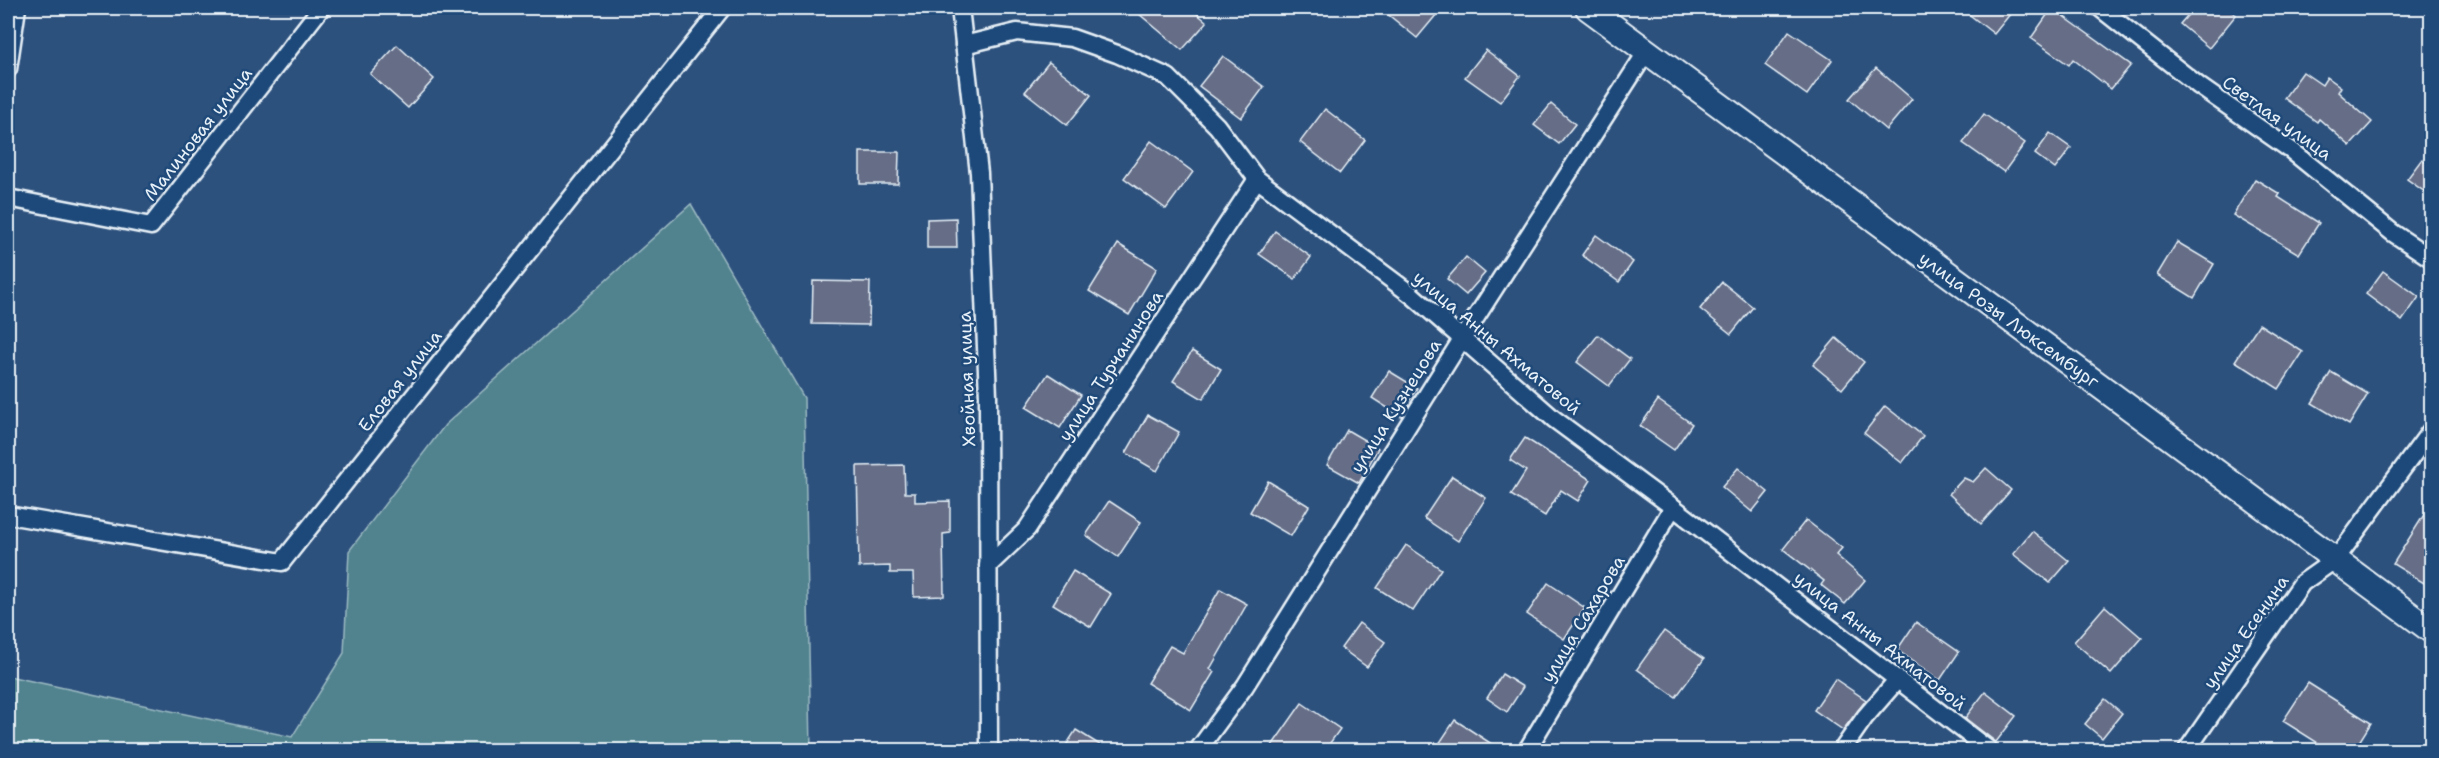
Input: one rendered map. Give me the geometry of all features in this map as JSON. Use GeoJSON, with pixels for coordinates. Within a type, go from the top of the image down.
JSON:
{"type":"FeatureCollection","features":[{"type":"Feature","properties":{"kind":"street"},"geometry":{"type":"LineString","coordinates":[[8,69],[17,8]]}},
{"type":"Feature","properties":{"kind":"street","name":"Малиновая улица"},"geometry":{"type":"LineString","coordinates":[[8,198],[151,226],[321,8]]}},
{"type":"Feature","properties":{"kind":"street","name":"Еловая улица"},"geometry":{"type":"LineString","coordinates":[[8,515],[282,562],[722,8]]}},
{"type":"Feature","properties":{"kind":"street","name":"Хвойная улица"},"geometry":{"type":"LineString","coordinates":[[960,8],[979,173],[988,396],[989,750]]}},
{"type":"Feature","properties":{"kind":"street","name":"улица Розы Люксембург"},"geometry":{"type":"LineString","coordinates":[[1588,8],[2009,321],[2432,631]]}},
{"type":"Feature","properties":{"kind":"street","name":"Светлая улица"},"geometry":{"type":"LineString","coordinates":[[2100,8],[2199,86],[2292,151],[2393,233],[2432,259]]}},
{"type":"Feature","properties":{"kind":"street","name":"улица Анны Ахматовой"},"geometry":{"type":"LineString","coordinates":[[964,45],[1017,33],[1072,38],[1117,54],[1168,77],[1217,126],[1257,179],[1412,295],[1554,419],[1673,507],[1989,750]]}},
{"type":"Feature","properties":{"kind":"street","name":"улица Кузнецова"},"geometry":{"type":"LineString","coordinates":[[1198,750],[1245,686],[1462,339],[1647,51]]}},
{"type":"Feature","properties":{"kind":"street","name":"улица Турчанинова"},"geometry":{"type":"LineString","coordinates":[[988,566],[1027,529],[1257,179]]}},
{"type":"Feature","properties":{"kind":"street","name":"улица Есенина"},"geometry":{"type":"LineString","coordinates":[[2187,750],[2302,583],[2336,559],[2432,429]]}},
{"type":"Feature","properties":{"kind":"street","name":"улица Сахарова"},"geometry":{"type":"LineString","coordinates":[[1527,750],[1673,507]]}},
{"type":"Feature","properties":{"kind":"street"},"geometry":{"type":"LineString","coordinates":[[1842,750],[1865,717],[1898,679]]}},
{"type":"Feature","properties":{"kind":"green space"},"geometry":{"type":"Polygon","coordinates":[[[691,204],[804,398],[811,750],[8,750],[8,676],[292,737],[344,653],[349,551],[445,425],[691,204]]]}},
{"type":"Feature","properties":{"kind":"building"},"geometry":{"type":"Polygon","coordinates":[[[1132,8],[1190,8],[1207,22],[1182,50],[1132,8]]]}},
{"type":"Feature","properties":{"kind":"building"},"geometry":{"type":"Polygon","coordinates":[[[1380,8],[1442,8],[1417,38],[1380,8]]]}},
{"type":"Feature","properties":{"kind":"building"},"geometry":{"type":"Polygon","coordinates":[[[1961,8],[2015,8],[1994,34],[1961,8]]]}},
{"type":"Feature","properties":{"kind":"building"},"geometry":{"type":"Polygon","coordinates":[[[2052,8],[2131,65],[2111,89],[2073,59],[2069,65],[2031,38],[2052,8]]]}},
{"type":"Feature","properties":{"kind":"building"},"geometry":{"type":"Polygon","coordinates":[[[2194,8],[2226,8],[2236,15],[2209,48],[2180,24],[2194,8]]]}},
{"type":"Feature","properties":{"kind":"building"},"geometry":{"type":"Polygon","coordinates":[[[1789,31],[1832,60],[1807,95],[1765,65],[1789,31]]]}},
{"type":"Feature","properties":{"kind":"building"},"geometry":{"type":"Polygon","coordinates":[[[397,45],[434,79],[408,108],[370,74],[397,45]]]}},
{"type":"Feature","properties":{"kind":"building"},"geometry":{"type":"Polygon","coordinates":[[[1486,50],[1520,76],[1500,102],[1465,77],[1486,50]]]}},
{"type":"Feature","properties":{"kind":"building"},"geometry":{"type":"Polygon","coordinates":[[[1223,56],[1264,87],[1241,118],[1199,86],[1223,56]]]}},
{"type":"Feature","properties":{"kind":"building"},"geometry":{"type":"Polygon","coordinates":[[[1049,62],[1091,95],[1067,125],[1025,92],[1049,62]]]}},
{"type":"Feature","properties":{"kind":"building"},"geometry":{"type":"Polygon","coordinates":[[[1876,68],[1912,99],[1886,130],[1849,99],[1876,68]]]}},
{"type":"Feature","properties":{"kind":"building"},"geometry":{"type":"Polygon","coordinates":[[[2303,72],[2322,85],[2327,77],[2341,87],[2338,92],[2372,122],[2350,146],[2319,119],[2317,122],[2284,98],[2303,72]]]}},
{"type":"Feature","properties":{"kind":"building"},"geometry":{"type":"Polygon","coordinates":[[[1551,104],[1575,124],[1559,144],[1534,125],[1551,104]]]}},
{"type":"Feature","properties":{"kind":"building"},"geometry":{"type":"Polygon","coordinates":[[[1325,109],[1365,140],[1340,173],[1300,142],[1325,109]]]}},
{"type":"Feature","properties":{"kind":"building"},"geometry":{"type":"Polygon","coordinates":[[[1984,114],[2025,143],[2004,172],[1963,143],[1984,114]]]}},
{"type":"Feature","properties":{"kind":"building"},"geometry":{"type":"Polygon","coordinates":[[[2050,133],[2071,148],[2055,169],[2035,154],[2050,133]]]}},
{"type":"Feature","properties":{"kind":"building"},"geometry":{"type":"Polygon","coordinates":[[[1151,141],[1193,172],[1166,209],[1124,178],[1151,141]]]}},
{"type":"Feature","properties":{"kind":"building"},"geometry":{"type":"Polygon","coordinates":[[[860,152],[899,152],[898,184],[860,184],[860,152]]]}},
{"type":"Feature","properties":{"kind":"building"},"geometry":{"type":"Polygon","coordinates":[[[2422,159],[2432,166],[2432,197],[2407,179],[2422,159]]]}},
{"type":"Feature","properties":{"kind":"building"},"geometry":{"type":"Polygon","coordinates":[[[2255,179],[2280,194],[2278,197],[2319,223],[2299,254],[2233,215],[2255,179]]]}},
{"type":"Feature","properties":{"kind":"building"},"geometry":{"type":"Polygon","coordinates":[[[956,218],[957,248],[927,248],[927,219],[956,218]]]}},
{"type":"Feature","properties":{"kind":"building"},"geometry":{"type":"Polygon","coordinates":[[[1275,231],[1311,257],[1295,279],[1259,254],[1275,231]]]}},
{"type":"Feature","properties":{"kind":"building"},"geometry":{"type":"Polygon","coordinates":[[[1596,235],[1633,262],[1619,282],[1582,255],[1596,235]]]}},
{"type":"Feature","properties":{"kind":"building"},"geometry":{"type":"Polygon","coordinates":[[[2177,242],[2214,264],[2194,298],[2157,275],[2177,242]]]}},
{"type":"Feature","properties":{"kind":"building"},"geometry":{"type":"Polygon","coordinates":[[[1118,244],[1157,268],[1129,315],[1089,291],[1118,244]]]}},
{"type":"Feature","properties":{"kind":"building"},"geometry":{"type":"Polygon","coordinates":[[[1466,257],[1485,273],[1466,295],[1447,279],[1466,257]]]}},
{"type":"Feature","properties":{"kind":"building"},"geometry":{"type":"Polygon","coordinates":[[[2383,271],[2419,297],[2402,321],[2366,294],[2383,271]]]}},
{"type":"Feature","properties":{"kind":"building"},"geometry":{"type":"Polygon","coordinates":[[[813,281],[870,282],[869,325],[812,324],[813,281]]]}},
{"type":"Feature","properties":{"kind":"building"},"geometry":{"type":"Polygon","coordinates":[[[1722,282],[1753,307],[1731,334],[1700,309],[1722,282]]]}},
{"type":"Feature","properties":{"kind":"building"},"geometry":{"type":"Polygon","coordinates":[[[2259,324],[2303,352],[2279,389],[2235,361],[2259,324]]]}},
{"type":"Feature","properties":{"kind":"building"},"geometry":{"type":"Polygon","coordinates":[[[1598,335],[1630,359],[1609,386],[1577,362],[1598,335]]]}},
{"type":"Feature","properties":{"kind":"building"},"geometry":{"type":"Polygon","coordinates":[[[1836,338],[1864,362],[1842,389],[1813,365],[1836,338]]]}},
{"type":"Feature","properties":{"kind":"building"},"geometry":{"type":"Polygon","coordinates":[[[1192,351],[1221,369],[1203,399],[1173,381],[1192,351]]]}},
{"type":"Feature","properties":{"kind":"building"},"geometry":{"type":"Polygon","coordinates":[[[1389,371],[1417,388],[1400,416],[1372,398],[1389,371]]]}},
{"type":"Feature","properties":{"kind":"building"},"geometry":{"type":"Polygon","coordinates":[[[2331,372],[2368,394],[2349,425],[2312,403],[2331,372]]]}},
{"type":"Feature","properties":{"kind":"building"},"geometry":{"type":"Polygon","coordinates":[[[1048,374],[1081,395],[1060,428],[1026,407],[1048,374]]]}},
{"type":"Feature","properties":{"kind":"building"},"geometry":{"type":"Polygon","coordinates":[[[1658,400],[1692,424],[1674,450],[1640,426],[1658,400]]]}},
{"type":"Feature","properties":{"kind":"building"},"geometry":{"type":"Polygon","coordinates":[[[1885,406],[1923,436],[1902,463],[1864,433],[1885,406]]]}},
{"type":"Feature","properties":{"kind":"building"},"geometry":{"type":"Polygon","coordinates":[[[1148,415],[1179,432],[1157,471],[1126,453],[1148,415]]]}},
{"type":"Feature","properties":{"kind":"building"},"geometry":{"type":"Polygon","coordinates":[[[1347,430],[1378,448],[1359,483],[1327,465],[1347,430]]]}},
{"type":"Feature","properties":{"kind":"building"},"geometry":{"type":"Polygon","coordinates":[[[1525,438],[1591,480],[1578,501],[1561,490],[1545,516],[1511,495],[1526,471],[1510,460],[1525,438]]]}},
{"type":"Feature","properties":{"kind":"building"},"geometry":{"type":"Polygon","coordinates":[[[904,465],[905,493],[915,493],[915,502],[950,501],[950,533],[943,534],[944,596],[914,597],[913,573],[890,573],[890,566],[859,567],[857,466],[904,465]]]}},
{"type":"Feature","properties":{"kind":"building"},"geometry":{"type":"Polygon","coordinates":[[[1738,468],[1768,492],[1752,512],[1722,487],[1738,468]]]}},
{"type":"Feature","properties":{"kind":"building"},"geometry":{"type":"Polygon","coordinates":[[[1986,468],[2011,490],[1981,524],[1949,494],[1964,478],[1973,482],[1986,468]]]}},
{"type":"Feature","properties":{"kind":"building"},"geometry":{"type":"Polygon","coordinates":[[[1452,476],[1486,498],[1458,541],[1424,518],[1452,476]]]}},
{"type":"Feature","properties":{"kind":"building"},"geometry":{"type":"Polygon","coordinates":[[[1268,481],[1309,506],[1291,536],[1250,512],[1268,481]]]}},
{"type":"Feature","properties":{"kind":"building"},"geometry":{"type":"Polygon","coordinates":[[[1109,501],[1141,522],[1118,557],[1086,535],[1109,501]]]}},
{"type":"Feature","properties":{"kind":"building"},"geometry":{"type":"Polygon","coordinates":[[[2432,502],[2432,571],[2424,583],[2393,564],[2432,502]]]}},
{"type":"Feature","properties":{"kind":"building"},"geometry":{"type":"Polygon","coordinates":[[[1806,520],[1842,548],[1836,555],[1865,580],[1845,604],[1821,585],[1824,581],[1783,549],[1806,520]]]}},
{"type":"Feature","properties":{"kind":"building"},"geometry":{"type":"Polygon","coordinates":[[[2032,531],[2069,561],[2050,583],[2013,554],[2032,531]]]}},
{"type":"Feature","properties":{"kind":"building"},"geometry":{"type":"Polygon","coordinates":[[[1406,545],[1441,569],[1413,611],[1377,588],[1406,545]]]}},
{"type":"Feature","properties":{"kind":"building"},"geometry":{"type":"Polygon","coordinates":[[[1073,571],[1111,594],[1091,627],[1053,604],[1073,571]]]}},
{"type":"Feature","properties":{"kind":"building"},"geometry":{"type":"Polygon","coordinates":[[[1548,583],[1585,608],[1564,639],[1527,614],[1548,583]]]}},
{"type":"Feature","properties":{"kind":"building"},"geometry":{"type":"Polygon","coordinates":[[[1220,589],[1247,604],[1210,669],[1214,672],[1191,710],[1147,683],[1170,646],[1183,653],[1220,589]]]}},
{"type":"Feature","properties":{"kind":"building"},"geometry":{"type":"Polygon","coordinates":[[[2105,606],[2142,638],[2111,674],[2074,642],[2105,606]]]}},
{"type":"Feature","properties":{"kind":"building"},"geometry":{"type":"Polygon","coordinates":[[[1916,622],[1959,652],[1940,680],[1897,650],[1916,622]]]}},
{"type":"Feature","properties":{"kind":"building"},"geometry":{"type":"Polygon","coordinates":[[[1359,623],[1385,642],[1367,667],[1341,648],[1359,623]]]}},
{"type":"Feature","properties":{"kind":"building"},"geometry":{"type":"Polygon","coordinates":[[[1664,631],[1704,659],[1676,697],[1637,669],[1664,631]]]}},
{"type":"Feature","properties":{"kind":"building"},"geometry":{"type":"Polygon","coordinates":[[[1502,674],[1523,687],[1507,712],[1487,698],[1502,674]]]}},
{"type":"Feature","properties":{"kind":"building"},"geometry":{"type":"Polygon","coordinates":[[[1835,679],[1866,700],[1843,730],[1814,710],[1835,679]]]}},
{"type":"Feature","properties":{"kind":"building"},"geometry":{"type":"Polygon","coordinates":[[[2308,683],[2371,723],[2354,750],[2329,750],[2283,721],[2308,683]]]}},
{"type":"Feature","properties":{"kind":"building"},"geometry":{"type":"Polygon","coordinates":[[[1985,692],[2016,716],[1996,742],[1965,718],[1985,692]]]}},
{"type":"Feature","properties":{"kind":"building"},"geometry":{"type":"Polygon","coordinates":[[[2105,699],[2122,713],[2102,738],[2085,724],[2105,699]]]}},
{"type":"Feature","properties":{"kind":"building"},"geometry":{"type":"Polygon","coordinates":[[[1302,703],[1340,729],[1325,750],[1269,750],[1302,703]]]}},
{"type":"Feature","properties":{"kind":"building"},"geometry":{"type":"Polygon","coordinates":[[[1455,720],[1501,750],[1435,750],[1455,720]]]}},
{"type":"Feature","properties":{"kind":"building"},"geometry":{"type":"Polygon","coordinates":[[[1076,730],[1108,750],[1063,750],[1076,730]]]}}]}
